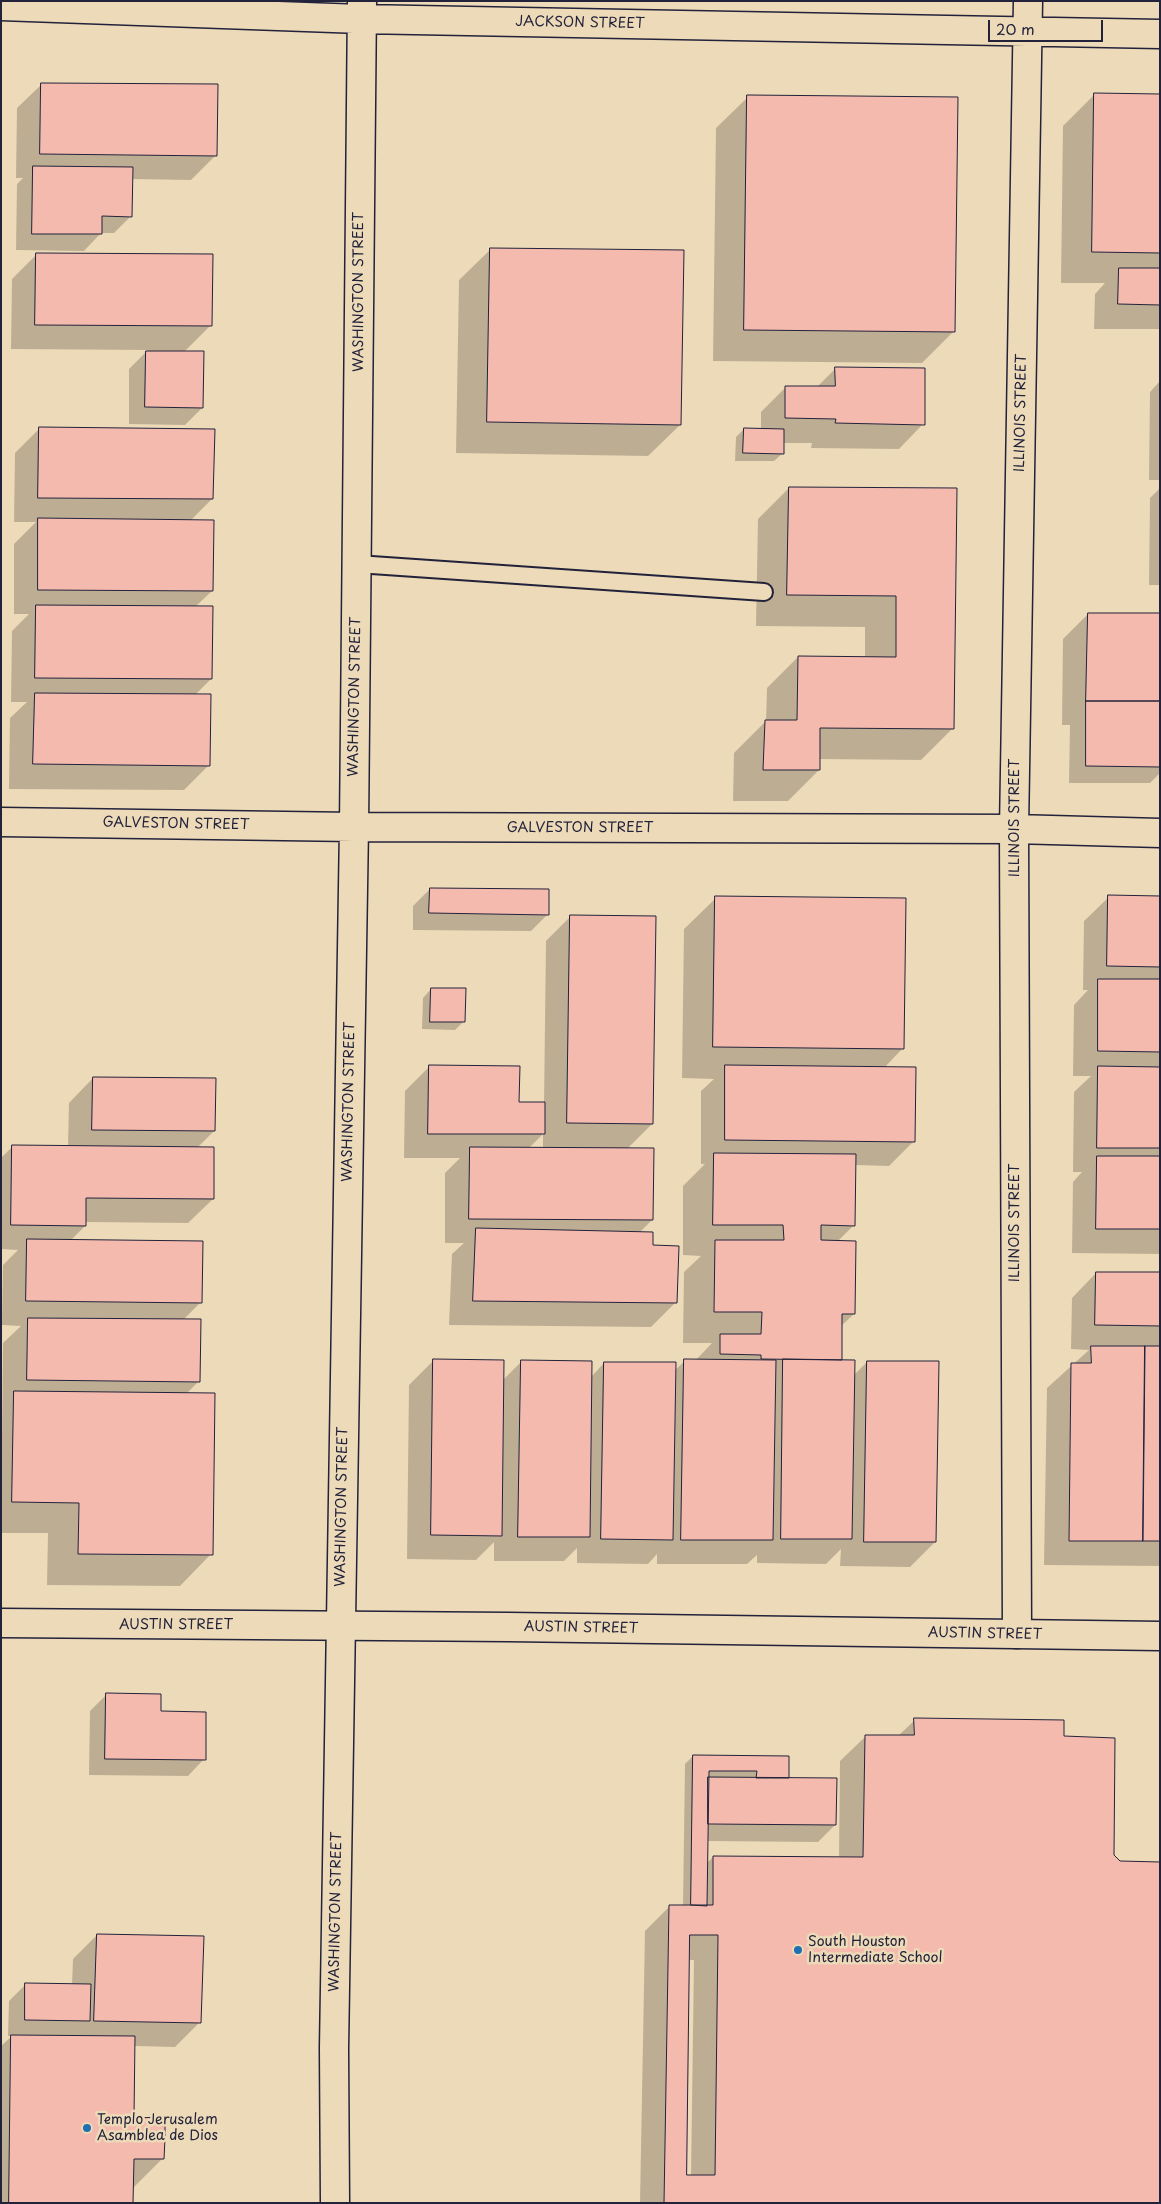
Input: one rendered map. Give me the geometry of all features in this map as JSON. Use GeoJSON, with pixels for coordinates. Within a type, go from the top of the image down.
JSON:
{"type":"FeatureCollection","features":[{"type":"Feature","properties":{"kind":"street","name":"ILLINOIS STREET"},"geometry":{"type":"LineString","coordinates":[[1017,1634],[1014,830],[1028,1]]}},
{"type":"Feature","properties":{"kind":"street","name":"JACKSON STREET"},"geometry":{"type":"LineString","coordinates":[[1,6],[361,10],[1027,32],[1160,34]]}},
{"type":"Feature","properties":{"kind":"street","name":"WASHINGTON STREET"},"geometry":{"type":"LineString","coordinates":[[335,2203],[334,2048],[354,827],[361,10]]}},
{"type":"Feature","properties":{"kind":"street","name":"GALVESTON STREET"},"geometry":{"type":"LineString","coordinates":[[1,822],[354,827],[1014,830],[1160,833]]}},
{"type":"Feature","properties":{"kind":"street","name":"AUSTIN STREET"},"geometry":{"type":"LineString","coordinates":[[1,1624],[340,1626],[1160,1636]]}},
{"type":"Feature","properties":{"kind":"lane"},"geometry":{"type":"LineString","coordinates":[[357,564],[764,592]]}},
{"type":"Feature","properties":{"kind":"building"},"geometry":{"type":"Polygon","coordinates":[[[41,83],[218,84],[217,156],[40,154],[41,83]]]}},
{"type":"Feature","properties":{"kind":"building"},"geometry":{"type":"Polygon","coordinates":[[[1094,93],[1160,94],[1160,253],[1092,252],[1094,93]]]}},
{"type":"Feature","properties":{"kind":"building"},"geometry":{"type":"Polygon","coordinates":[[[747,95],[958,97],[955,332],[744,330],[747,95]]]}},
{"type":"Feature","properties":{"kind":"building"},"geometry":{"type":"Polygon","coordinates":[[[33,166],[133,167],[132,217],[102,216],[102,234],[32,234],[33,166]]]}},
{"type":"Feature","properties":{"kind":"building"},"geometry":{"type":"Polygon","coordinates":[[[490,248],[684,250],[681,425],[487,422],[490,248]]]}},
{"type":"Feature","properties":{"kind":"building"},"geometry":{"type":"Polygon","coordinates":[[[36,253],[213,254],[212,326],[35,325],[36,253]]]}},
{"type":"Feature","properties":{"kind":"building"},"geometry":{"type":"Polygon","coordinates":[[[1119,268],[1160,268],[1160,305],[1118,304],[1119,268]]]}},
{"type":"Feature","properties":{"kind":"building"},"geometry":{"type":"Polygon","coordinates":[[[146,351],[204,351],[203,408],[145,407],[146,351]]]}},
{"type":"Feature","properties":{"kind":"building"},"geometry":{"type":"Polygon","coordinates":[[[835,367],[925,368],[925,425],[835,423],[836,419],[785,418],[785,386],[835,386],[835,367]]]}},
{"type":"Feature","properties":{"kind":"building"},"geometry":{"type":"Polygon","coordinates":[[[39,427],[215,429],[213,499],[38,498],[39,427]]]}},
{"type":"Feature","properties":{"kind":"building"},"geometry":{"type":"Polygon","coordinates":[[[744,428],[784,429],[784,454],[743,453],[744,428]]]}},
{"type":"Feature","properties":{"kind":"building"},"geometry":{"type":"Polygon","coordinates":[[[789,487],[957,488],[954,729],[820,728],[820,770],[763,770],[765,720],[797,720],[798,656],[896,657],[896,596],[787,595],[789,487]]]}},
{"type":"Feature","properties":{"kind":"building"},"geometry":{"type":"Polygon","coordinates":[[[38,518],[214,520],[213,591],[38,590],[38,518]]]}},
{"type":"Feature","properties":{"kind":"building"},"geometry":{"type":"Polygon","coordinates":[[[36,605],[213,606],[212,679],[35,678],[36,605]]]}},
{"type":"Feature","properties":{"kind":"building"},"geometry":{"type":"Polygon","coordinates":[[[1088,613],[1160,613],[1160,701],[1086,701],[1088,613]]]}},
{"type":"Feature","properties":{"kind":"building"},"geometry":{"type":"Polygon","coordinates":[[[35,693],[211,694],[210,766],[33,764],[35,693]]]}},
{"type":"Feature","properties":{"kind":"building"},"geometry":{"type":"Polygon","coordinates":[[[1086,701],[1160,701],[1160,767],[1086,766],[1086,701]]]}},
{"type":"Feature","properties":{"kind":"building"},"geometry":{"type":"Polygon","coordinates":[[[430,888],[549,889],[549,915],[429,913],[430,888]]]}},
{"type":"Feature","properties":{"kind":"building"},"geometry":{"type":"Polygon","coordinates":[[[1108,895],[1160,896],[1160,967],[1107,966],[1108,895]]]}},
{"type":"Feature","properties":{"kind":"building"},"geometry":{"type":"Polygon","coordinates":[[[715,896],[906,898],[904,1049],[713,1047],[715,896]]]}},
{"type":"Feature","properties":{"kind":"building"},"geometry":{"type":"Polygon","coordinates":[[[570,915],[656,916],[653,1124],[567,1123],[570,915]]]}},
{"type":"Feature","properties":{"kind":"building"},"geometry":{"type":"Polygon","coordinates":[[[1098,979],[1160,979],[1160,1052],[1098,1051],[1098,979]]]}},
{"type":"Feature","properties":{"kind":"building"},"geometry":{"type":"Polygon","coordinates":[[[431,988],[466,988],[465,1022],[430,1022],[431,988]]]}},
{"type":"Feature","properties":{"kind":"building"},"geometry":{"type":"Polygon","coordinates":[[[429,1065],[520,1066],[519,1102],[545,1102],[545,1134],[428,1134],[429,1065]]]}},
{"type":"Feature","properties":{"kind":"building"},"geometry":{"type":"Polygon","coordinates":[[[725,1065],[916,1067],[915,1142],[725,1140],[725,1065]]]}},
{"type":"Feature","properties":{"kind":"building"},"geometry":{"type":"Polygon","coordinates":[[[1098,1066],[1160,1067],[1160,1148],[1097,1148],[1098,1066]]]}},
{"type":"Feature","properties":{"kind":"building"},"geometry":{"type":"Polygon","coordinates":[[[93,1077],[216,1078],[215,1131],[92,1130],[93,1077]]]}},
{"type":"Feature","properties":{"kind":"building"},"geometry":{"type":"Polygon","coordinates":[[[12,1145],[214,1147],[214,1199],[86,1198],[86,1226],[11,1225],[12,1145]]]}},
{"type":"Feature","properties":{"kind":"building"},"geometry":{"type":"Polygon","coordinates":[[[470,1147],[654,1148],[653,1220],[469,1219],[470,1147]]]}},
{"type":"Feature","properties":{"kind":"building"},"geometry":{"type":"Polygon","coordinates":[[[714,1153],[856,1154],[855,1226],[821,1225],[821,1240],[856,1241],[855,1314],[842,1314],[842,1360],[761,1359],[761,1355],[720,1354],[720,1334],[761,1334],[762,1312],[714,1312],[715,1240],[784,1240],[783,1225],[713,1225],[714,1153]]]}},
{"type":"Feature","properties":{"kind":"building"},"geometry":{"type":"Polygon","coordinates":[[[1097,1156],[1160,1156],[1160,1229],[1096,1229],[1097,1156]]]}},
{"type":"Feature","properties":{"kind":"building"},"geometry":{"type":"Polygon","coordinates":[[[476,1228],[653,1232],[653,1245],[679,1246],[677,1303],[473,1301],[476,1228]]]}},
{"type":"Feature","properties":{"kind":"building"},"geometry":{"type":"Polygon","coordinates":[[[27,1239],[203,1241],[202,1303],[26,1301],[27,1239]]]}},
{"type":"Feature","properties":{"kind":"building"},"geometry":{"type":"Polygon","coordinates":[[[1096,1272],[1160,1272],[1160,1326],[1095,1325],[1096,1272]]]}},
{"type":"Feature","properties":{"kind":"building"},"geometry":{"type":"Polygon","coordinates":[[[28,1318],[201,1319],[200,1382],[27,1380],[28,1318]]]}},
{"type":"Feature","properties":{"kind":"building"},"geometry":{"type":"Polygon","coordinates":[[[1091,1346],[1145,1346],[1143,1541],[1069,1541],[1071,1363],[1091,1363],[1091,1346]]]}},
{"type":"Feature","properties":{"kind":"building"},"geometry":{"type":"Polygon","coordinates":[[[1145,1346],[1160,1346],[1160,1541],[1143,1541],[1145,1346]]]}},
{"type":"Feature","properties":{"kind":"building"},"geometry":{"type":"Polygon","coordinates":[[[433,1359],[504,1360],[502,1536],[431,1535],[433,1359]]]}},
{"type":"Feature","properties":{"kind":"building"},"geometry":{"type":"Polygon","coordinates":[[[684,1359],[776,1360],[773,1540],[681,1540],[684,1359]]]}},
{"type":"Feature","properties":{"kind":"building"},"geometry":{"type":"Polygon","coordinates":[[[783,1359],[855,1360],[852,1539],[781,1539],[783,1359]]]}},
{"type":"Feature","properties":{"kind":"building"},"geometry":{"type":"Polygon","coordinates":[[[521,1360],[592,1361],[590,1537],[518,1537],[521,1360]]]}},
{"type":"Feature","properties":{"kind":"building"},"geometry":{"type":"Polygon","coordinates":[[[867,1361],[939,1361],[936,1542],[864,1542],[867,1361]]]}},
{"type":"Feature","properties":{"kind":"building"},"geometry":{"type":"Polygon","coordinates":[[[604,1362],[676,1362],[673,1540],[601,1539],[604,1362]]]}},
{"type":"Feature","properties":{"kind":"building"},"geometry":{"type":"Polygon","coordinates":[[[14,1391],[215,1393],[213,1555],[78,1554],[79,1503],[12,1502],[14,1391]]]}},
{"type":"Feature","properties":{"kind":"building"},"geometry":{"type":"Polygon","coordinates":[[[106,1693],[161,1694],[161,1711],[206,1712],[206,1760],[105,1759],[106,1693]]]}},
{"type":"Feature","properties":{"kind":"building"},"geometry":{"type":"Polygon","coordinates":[[[914,1718],[1064,1720],[1064,1736],[1115,1738],[1114,1855],[1120,1861],[1160,1862],[1160,2203],[664,2203],[669,1905],[713,1905],[713,1856],[863,1857],[865,1735],[914,1735],[914,1718]],[[690,1935],[687,2175],[715,2175],[718,1935],[690,1935]]]}},
{"type":"Feature","properties":{"kind":"building"},"geometry":{"type":"Polygon","coordinates":[[[693,1755],[789,1756],[789,1778],[756,1778],[757,1771],[709,1771],[707,1906],[691,1905],[693,1755]]]}},
{"type":"Feature","properties":{"kind":"building"},"geometry":{"type":"Polygon","coordinates":[[[708,1777],[837,1778],[836,1825],[708,1824],[708,1777]]]}},
{"type":"Feature","properties":{"kind":"building"},"geometry":{"type":"Polygon","coordinates":[[[97,1934],[204,1936],[201,2023],[94,2021],[97,1934]]]}},
{"type":"Feature","properties":{"kind":"building"},"geometry":{"type":"Polygon","coordinates":[[[25,1983],[91,1984],[90,2021],[25,2020],[25,1983]]]}},
{"type":"Feature","properties":{"kind":"building","name":"Templo Jerusalem Asamblea de Dios"},"geometry":{"type":"Polygon","coordinates":[[[11,2035],[135,2036],[134,2118],[165,2117],[165,2138],[164,2159],[134,2159],[133,2203],[9,2203],[11,2035]]]}},
{"type":"Feature","properties":{"kind":"place","name":"South Houston Intermediate School"},"geometry":{"type":"Point","coordinates":[798,1950]}},
{"type":"Feature","properties":{"kind":"place","name":"Templo Jerusalem Asamblea de Dios"},"geometry":{"type":"Point","coordinates":[87,2128]}}]}
